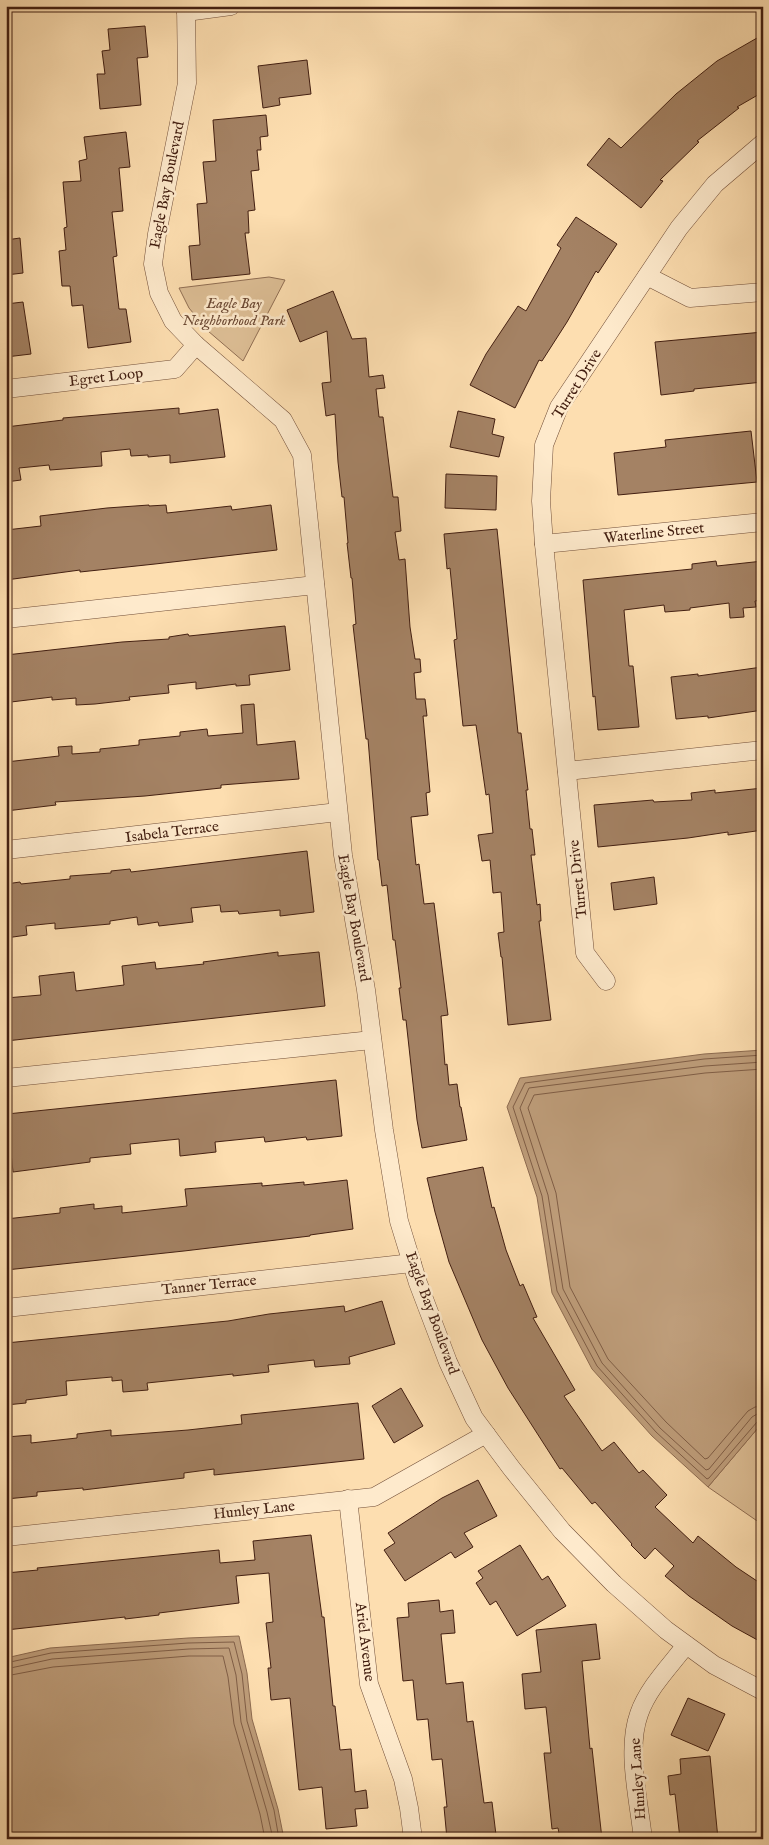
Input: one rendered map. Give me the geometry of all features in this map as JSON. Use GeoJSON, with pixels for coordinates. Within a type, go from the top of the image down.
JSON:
{"type":"FeatureCollection","features":[{"type":"Feature","properties":{"kind":"street"},"geometry":{"type":"LineString","coordinates":[[186,9],[231,6]]}},
{"type":"Feature","properties":{"kind":"street","name":"Eagle Bay Boulevard"},"geometry":{"type":"LineString","coordinates":[[186,9],[186,83],[153,264],[159,293],[173,321],[196,345],[283,420],[302,455],[343,855],[366,990],[384,1130],[399,1220],[412,1263],[448,1362],[474,1418],[562,1531],[614,1584],[666,1630],[714,1666],[763,1691]]}},
{"type":"Feature","properties":{"kind":"street","name":"Turret Drive"},"geometry":{"type":"LineString","coordinates":[[606,981],[585,953],[544,544],[541,501],[544,445],[559,407],[678,228],[715,184],[763,143]]}},
{"type":"Feature","properties":{"kind":"street"},"geometry":{"type":"LineString","coordinates":[[647,276],[690,298],[763,292]]}},
{"type":"Feature","properties":{"kind":"street","name":"Egret Loop"},"geometry":{"type":"LineString","coordinates":[[6,389],[175,369],[196,345]]}},
{"type":"Feature","properties":{"kind":"street","name":"Waterline Street"},"geometry":{"type":"LineString","coordinates":[[544,544],[763,522]]}},
{"type":"Feature","properties":{"kind":"street"},"geometry":{"type":"LineString","coordinates":[[6,619],[315,585]]}},
{"type":"Feature","properties":{"kind":"street"},"geometry":{"type":"LineString","coordinates":[[567,771],[763,750]]}},
{"type":"Feature","properties":{"kind":"street","name":"Isabela Terrace"},"geometry":{"type":"LineString","coordinates":[[6,850],[338,812]]}},
{"type":"Feature","properties":{"kind":"street"},"geometry":{"type":"LineString","coordinates":[[6,1078],[372,1040]]}},
{"type":"Feature","properties":{"kind":"street","name":"Tanner Terrace"},"geometry":{"type":"LineString","coordinates":[[6,1308],[412,1263]]}},
{"type":"Feature","properties":{"kind":"street","name":"Hunley Lane"},"geometry":{"type":"LineString","coordinates":[[6,1537],[374,1497],[486,1434]]}},
{"type":"Feature","properties":{"kind":"street","name":"Ariel Avenue"},"geometry":{"type":"LineString","coordinates":[[348,1499],[369,1684],[403,1779],[410,1808],[413,1839]]}},
{"type":"Feature","properties":{"kind":"street","name":"Hunley Lane"},"geometry":{"type":"LineString","coordinates":[[643,1839],[633,1752],[634,1733],[640,1712],[652,1688],[686,1645]]}},
{"type":"Feature","properties":{"kind":"green space","name":"Eagle Bay Neighborhood Park"},"geometry":{"type":"Polygon","coordinates":[[[269,277],[285,280],[243,361],[208,331],[189,308],[179,288],[269,277]]]}},
{"type":"Feature","properties":{"kind":"green space"},"geometry":{"type":"Polygon","coordinates":[[[763,1422],[763,1525],[708,1487],[763,1422]]]}},
{"type":"Feature","properties":{"kind":"water"},"geometry":{"type":"Polygon","coordinates":[[[763,1050],[763,1422],[708,1487],[652,1436],[592,1369],[552,1293],[537,1197],[507,1107],[520,1078],[704,1054],[763,1050]]]}},
{"type":"Feature","properties":{"kind":"water"},"geometry":{"type":"Polygon","coordinates":[[[239,1636],[247,1673],[252,1719],[278,1809],[284,1839],[6,1839],[6,1658],[50,1648],[239,1636]]]}},
{"type":"Feature","properties":{"kind":"building"},"geometry":{"type":"Polygon","coordinates":[[[145,26],[148,57],[137,58],[141,105],[100,109],[97,74],[105,74],[102,51],[110,50],[108,29],[145,26]]]}},
{"type":"Feature","properties":{"kind":"building"},"geometry":{"type":"Polygon","coordinates":[[[757,38],[763,47],[763,92],[737,107],[739,108],[697,141],[699,142],[660,180],[663,181],[641,208],[587,165],[609,138],[621,148],[676,94],[717,61],[757,38]]]}},
{"type":"Feature","properties":{"kind":"building"},"geometry":{"type":"Polygon","coordinates":[[[307,60],[311,94],[279,98],[280,105],[263,108],[258,66],[307,60]]]}},
{"type":"Feature","properties":{"kind":"building"},"geometry":{"type":"Polygon","coordinates":[[[266,115],[268,136],[260,137],[261,150],[257,150],[259,170],[251,171],[255,210],[248,211],[249,233],[245,233],[250,274],[192,280],[189,246],[200,245],[197,204],[207,203],[203,162],[216,161],[213,120],[266,115]]]}},
{"type":"Feature","properties":{"kind":"building"},"geometry":{"type":"Polygon","coordinates":[[[126,132],[130,167],[119,168],[123,211],[112,212],[117,256],[113,257],[119,309],[126,309],[131,342],[88,348],[83,305],[72,306],[70,286],[62,286],[59,251],[66,250],[64,228],[67,227],[63,182],[81,181],[79,161],[87,159],[84,137],[126,132]]]}},
{"type":"Feature","properties":{"kind":"building"},"geometry":{"type":"Polygon","coordinates":[[[576,217],[617,244],[598,273],[596,271],[542,361],[539,360],[515,408],[470,385],[486,354],[518,306],[526,311],[561,248],[557,245],[576,217]]]}},
{"type":"Feature","properties":{"kind":"building"},"geometry":{"type":"Polygon","coordinates":[[[20,238],[23,273],[6,275],[6,240],[20,238]]]}},
{"type":"Feature","properties":{"kind":"building"},"geometry":{"type":"Polygon","coordinates":[[[333,291],[352,339],[366,338],[369,377],[383,375],[385,388],[376,389],[379,417],[383,417],[393,497],[398,497],[401,531],[395,532],[399,560],[405,559],[410,627],[415,659],[420,659],[421,672],[414,673],[416,699],[425,699],[427,716],[423,716],[430,792],[426,793],[428,815],[411,817],[416,865],[419,864],[424,904],[434,903],[448,1015],[441,1016],[445,1065],[447,1064],[449,1085],[457,1084],[467,1140],[422,1148],[406,1020],[403,1020],[399,988],[401,988],[387,885],[382,886],[378,860],[368,739],[366,739],[353,625],[356,624],[344,497],[342,497],[338,462],[335,414],[326,416],[322,383],[331,382],[327,331],[300,342],[287,310],[333,291]]]}},
{"type":"Feature","properties":{"kind":"building"},"geometry":{"type":"Polygon","coordinates":[[[23,302],[31,354],[6,357],[6,304],[23,302]]]}},
{"type":"Feature","properties":{"kind":"building"},"geometry":{"type":"Polygon","coordinates":[[[763,332],[763,382],[694,389],[694,391],[661,395],[655,342],[763,332]]]}},
{"type":"Feature","properties":{"kind":"building"},"geometry":{"type":"Polygon","coordinates":[[[179,408],[179,414],[218,409],[225,457],[170,463],[170,455],[131,456],[130,449],[101,452],[102,466],[50,470],[49,465],[19,468],[21,480],[6,482],[6,427],[63,420],[63,418],[179,408]]]}},
{"type":"Feature","properties":{"kind":"building"},"geometry":{"type":"Polygon","coordinates":[[[458,411],[495,419],[492,434],[504,437],[499,457],[450,447],[458,411]]]}},
{"type":"Feature","properties":{"kind":"building"},"geometry":{"type":"Polygon","coordinates":[[[751,431],[757,482],[618,495],[614,453],[666,447],[665,440],[751,431]]]}},
{"type":"Feature","properties":{"kind":"building"},"geometry":{"type":"Polygon","coordinates":[[[446,474],[497,476],[496,510],[445,508],[446,474]]]}},
{"type":"Feature","properties":{"kind":"building"},"geometry":{"type":"Polygon","coordinates":[[[166,505],[167,513],[231,506],[232,510],[271,505],[277,550],[80,572],[80,570],[6,580],[6,530],[41,526],[40,516],[166,505]]]}},
{"type":"Feature","properties":{"kind":"building"},"geometry":{"type":"Polygon","coordinates":[[[497,529],[518,733],[521,733],[528,790],[526,790],[530,829],[532,829],[535,855],[531,855],[537,905],[540,904],[541,921],[539,921],[551,1020],[508,1025],[498,933],[504,932],[501,892],[493,893],[490,860],[482,861],[478,835],[493,833],[489,794],[486,795],[476,725],[463,726],[454,640],[457,639],[450,568],[447,569],[444,534],[497,529]]]}},
{"type":"Feature","properties":{"kind":"building"},"geometry":{"type":"Polygon","coordinates":[[[716,561],[717,566],[763,561],[763,600],[755,601],[756,607],[743,608],[744,617],[730,618],[729,603],[690,608],[690,610],[665,612],[664,605],[624,610],[629,666],[633,666],[639,727],[598,730],[595,696],[593,697],[583,580],[692,569],[692,564],[716,561]]]}},
{"type":"Feature","properties":{"kind":"building"},"geometry":{"type":"Polygon","coordinates":[[[285,626],[290,670],[249,675],[250,685],[236,686],[236,684],[196,689],[196,682],[168,685],[169,693],[129,697],[130,700],[95,704],[76,705],[76,698],[52,700],[52,697],[11,702],[6,655],[122,642],[169,639],[169,637],[188,634],[189,636],[285,626]]]}},
{"type":"Feature","properties":{"kind":"building"},"geometry":{"type":"Polygon","coordinates":[[[762,667],[763,710],[708,718],[708,716],[676,719],[671,677],[698,674],[698,676],[762,667]]]}},
{"type":"Feature","properties":{"kind":"building"},"geometry":{"type":"Polygon","coordinates":[[[254,704],[257,745],[295,741],[299,779],[221,785],[221,788],[145,796],[55,802],[56,805],[6,811],[6,762],[59,756],[58,747],[72,746],[72,754],[100,752],[100,749],[139,745],[139,740],[180,736],[180,732],[207,729],[208,736],[243,733],[241,705],[254,704]]]}},
{"type":"Feature","properties":{"kind":"building"},"geometry":{"type":"Polygon","coordinates":[[[763,788],[763,830],[728,835],[728,832],[598,847],[594,805],[653,800],[654,802],[692,800],[691,793],[715,790],[715,793],[763,788]]]}},
{"type":"Feature","properties":{"kind":"building"},"geometry":{"type":"Polygon","coordinates":[[[307,851],[314,912],[280,916],[280,910],[239,914],[238,911],[221,912],[220,905],[191,908],[193,922],[159,926],[158,922],[138,925],[137,917],[110,921],[110,924],[55,929],[55,923],[26,926],[27,935],[6,938],[6,884],[70,879],[70,876],[111,873],[111,871],[130,869],[131,872],[307,851]]]}},
{"type":"Feature","properties":{"kind":"building"},"geometry":{"type":"Polygon","coordinates":[[[654,877],[657,904],[614,910],[611,883],[654,877]]]}},
{"type":"Feature","properties":{"kind":"building"},"geometry":{"type":"Polygon","coordinates":[[[278,952],[278,956],[319,952],[325,1006],[6,1041],[6,998],[41,995],[39,976],[74,972],[76,991],[124,985],[122,966],[155,962],[156,969],[204,964],[203,962],[278,952]]]}},
{"type":"Feature","properties":{"kind":"building"},"geometry":{"type":"Polygon","coordinates":[[[336,1080],[342,1136],[307,1140],[306,1137],[265,1142],[264,1137],[215,1142],[216,1152],[180,1156],[179,1139],[130,1144],[131,1154],[90,1158],[90,1162],[13,1172],[7,1114],[336,1080]]]}},
{"type":"Feature","properties":{"kind":"building"},"geometry":{"type":"Polygon","coordinates":[[[483,1167],[492,1208],[494,1207],[506,1250],[520,1286],[523,1284],[537,1317],[533,1318],[575,1390],[564,1396],[602,1451],[614,1442],[639,1473],[643,1470],[667,1495],[655,1507],[693,1543],[698,1536],[736,1567],[763,1585],[763,1643],[732,1626],[689,1596],[665,1576],[674,1566],[655,1548],[645,1559],[631,1545],[595,1502],[592,1504],[562,1468],[560,1469],[508,1388],[482,1340],[449,1262],[427,1178],[483,1167]]]}},
{"type":"Feature","properties":{"kind":"building"},"geometry":{"type":"Polygon","coordinates":[[[347,1180],[353,1229],[184,1251],[6,1270],[6,1219],[60,1213],[60,1208],[94,1204],[94,1209],[122,1206],[122,1213],[187,1206],[185,1189],[262,1183],[262,1186],[304,1182],[304,1185],[347,1180]]]}},
{"type":"Feature","properties":{"kind":"building"},"geometry":{"type":"Polygon","coordinates":[[[382,1301],[395,1344],[349,1357],[350,1364],[315,1367],[314,1360],[268,1365],[269,1372],[147,1383],[148,1390],[123,1392],[122,1380],[112,1381],[112,1377],[66,1381],[67,1395],[26,1400],[26,1403],[6,1405],[6,1343],[228,1321],[269,1314],[344,1306],[345,1312],[382,1301]]]}},
{"type":"Feature","properties":{"kind":"building"},"geometry":{"type":"Polygon","coordinates":[[[401,1388],[423,1426],[394,1443],[372,1406],[401,1388]]]}},
{"type":"Feature","properties":{"kind":"building"},"geometry":{"type":"Polygon","coordinates":[[[358,1403],[364,1459],[214,1475],[214,1469],[184,1473],[184,1478],[83,1490],[83,1488],[37,1492],[37,1496],[6,1499],[6,1437],[31,1435],[31,1443],[77,1438],[77,1434],[111,1430],[111,1436],[188,1430],[242,1424],[241,1415],[358,1403]]]}},
{"type":"Feature","properties":{"kind":"building"},"geometry":{"type":"Polygon","coordinates":[[[478,1480],[497,1516],[464,1533],[473,1547],[455,1558],[451,1552],[405,1581],[384,1550],[395,1543],[388,1533],[442,1498],[478,1480]]]}},
{"type":"Feature","properties":{"kind":"building"},"geometry":{"type":"Polygon","coordinates":[[[311,1535],[322,1617],[324,1617],[333,1706],[335,1706],[340,1750],[351,1749],[355,1792],[366,1790],[368,1808],[355,1809],[357,1826],[326,1829],[322,1787],[299,1790],[290,1698],[271,1700],[268,1668],[271,1668],[266,1623],[273,1622],[269,1573],[236,1576],[239,1603],[125,1619],[125,1617],[6,1630],[6,1573],[38,1570],[37,1568],[219,1550],[220,1563],[255,1560],[253,1541],[311,1535]]]}},
{"type":"Feature","properties":{"kind":"building"},"geometry":{"type":"Polygon","coordinates":[[[520,1545],[542,1580],[548,1576],[566,1606],[517,1636],[496,1601],[490,1605],[476,1583],[483,1578],[478,1571],[520,1545]]]}},
{"type":"Feature","properties":{"kind":"building"},"geometry":{"type":"Polygon","coordinates":[[[439,1600],[440,1612],[453,1610],[455,1633],[441,1634],[446,1684],[463,1682],[467,1722],[473,1721],[484,1803],[492,1802],[496,1835],[447,1839],[444,1807],[447,1807],[442,1759],[432,1760],[428,1719],[417,1720],[413,1680],[403,1681],[397,1618],[409,1617],[408,1603],[439,1600]]]}},
{"type":"Feature","properties":{"kind":"building"},"geometry":{"type":"Polygon","coordinates":[[[596,1624],[600,1659],[582,1661],[590,1749],[592,1748],[602,1839],[560,1839],[558,1828],[552,1829],[544,1753],[551,1753],[546,1707],[525,1709],[522,1674],[541,1672],[536,1630],[596,1624]]]}},
{"type":"Feature","properties":{"kind":"building"},"geometry":{"type":"Polygon","coordinates":[[[688,1698],[725,1714],[708,1751],[671,1735],[688,1698]]]}},
{"type":"Feature","properties":{"kind":"building"},"geometry":{"type":"Polygon","coordinates":[[[710,1756],[718,1839],[680,1839],[675,1794],[670,1795],[668,1776],[681,1774],[680,1759],[710,1756]]]}}]}
